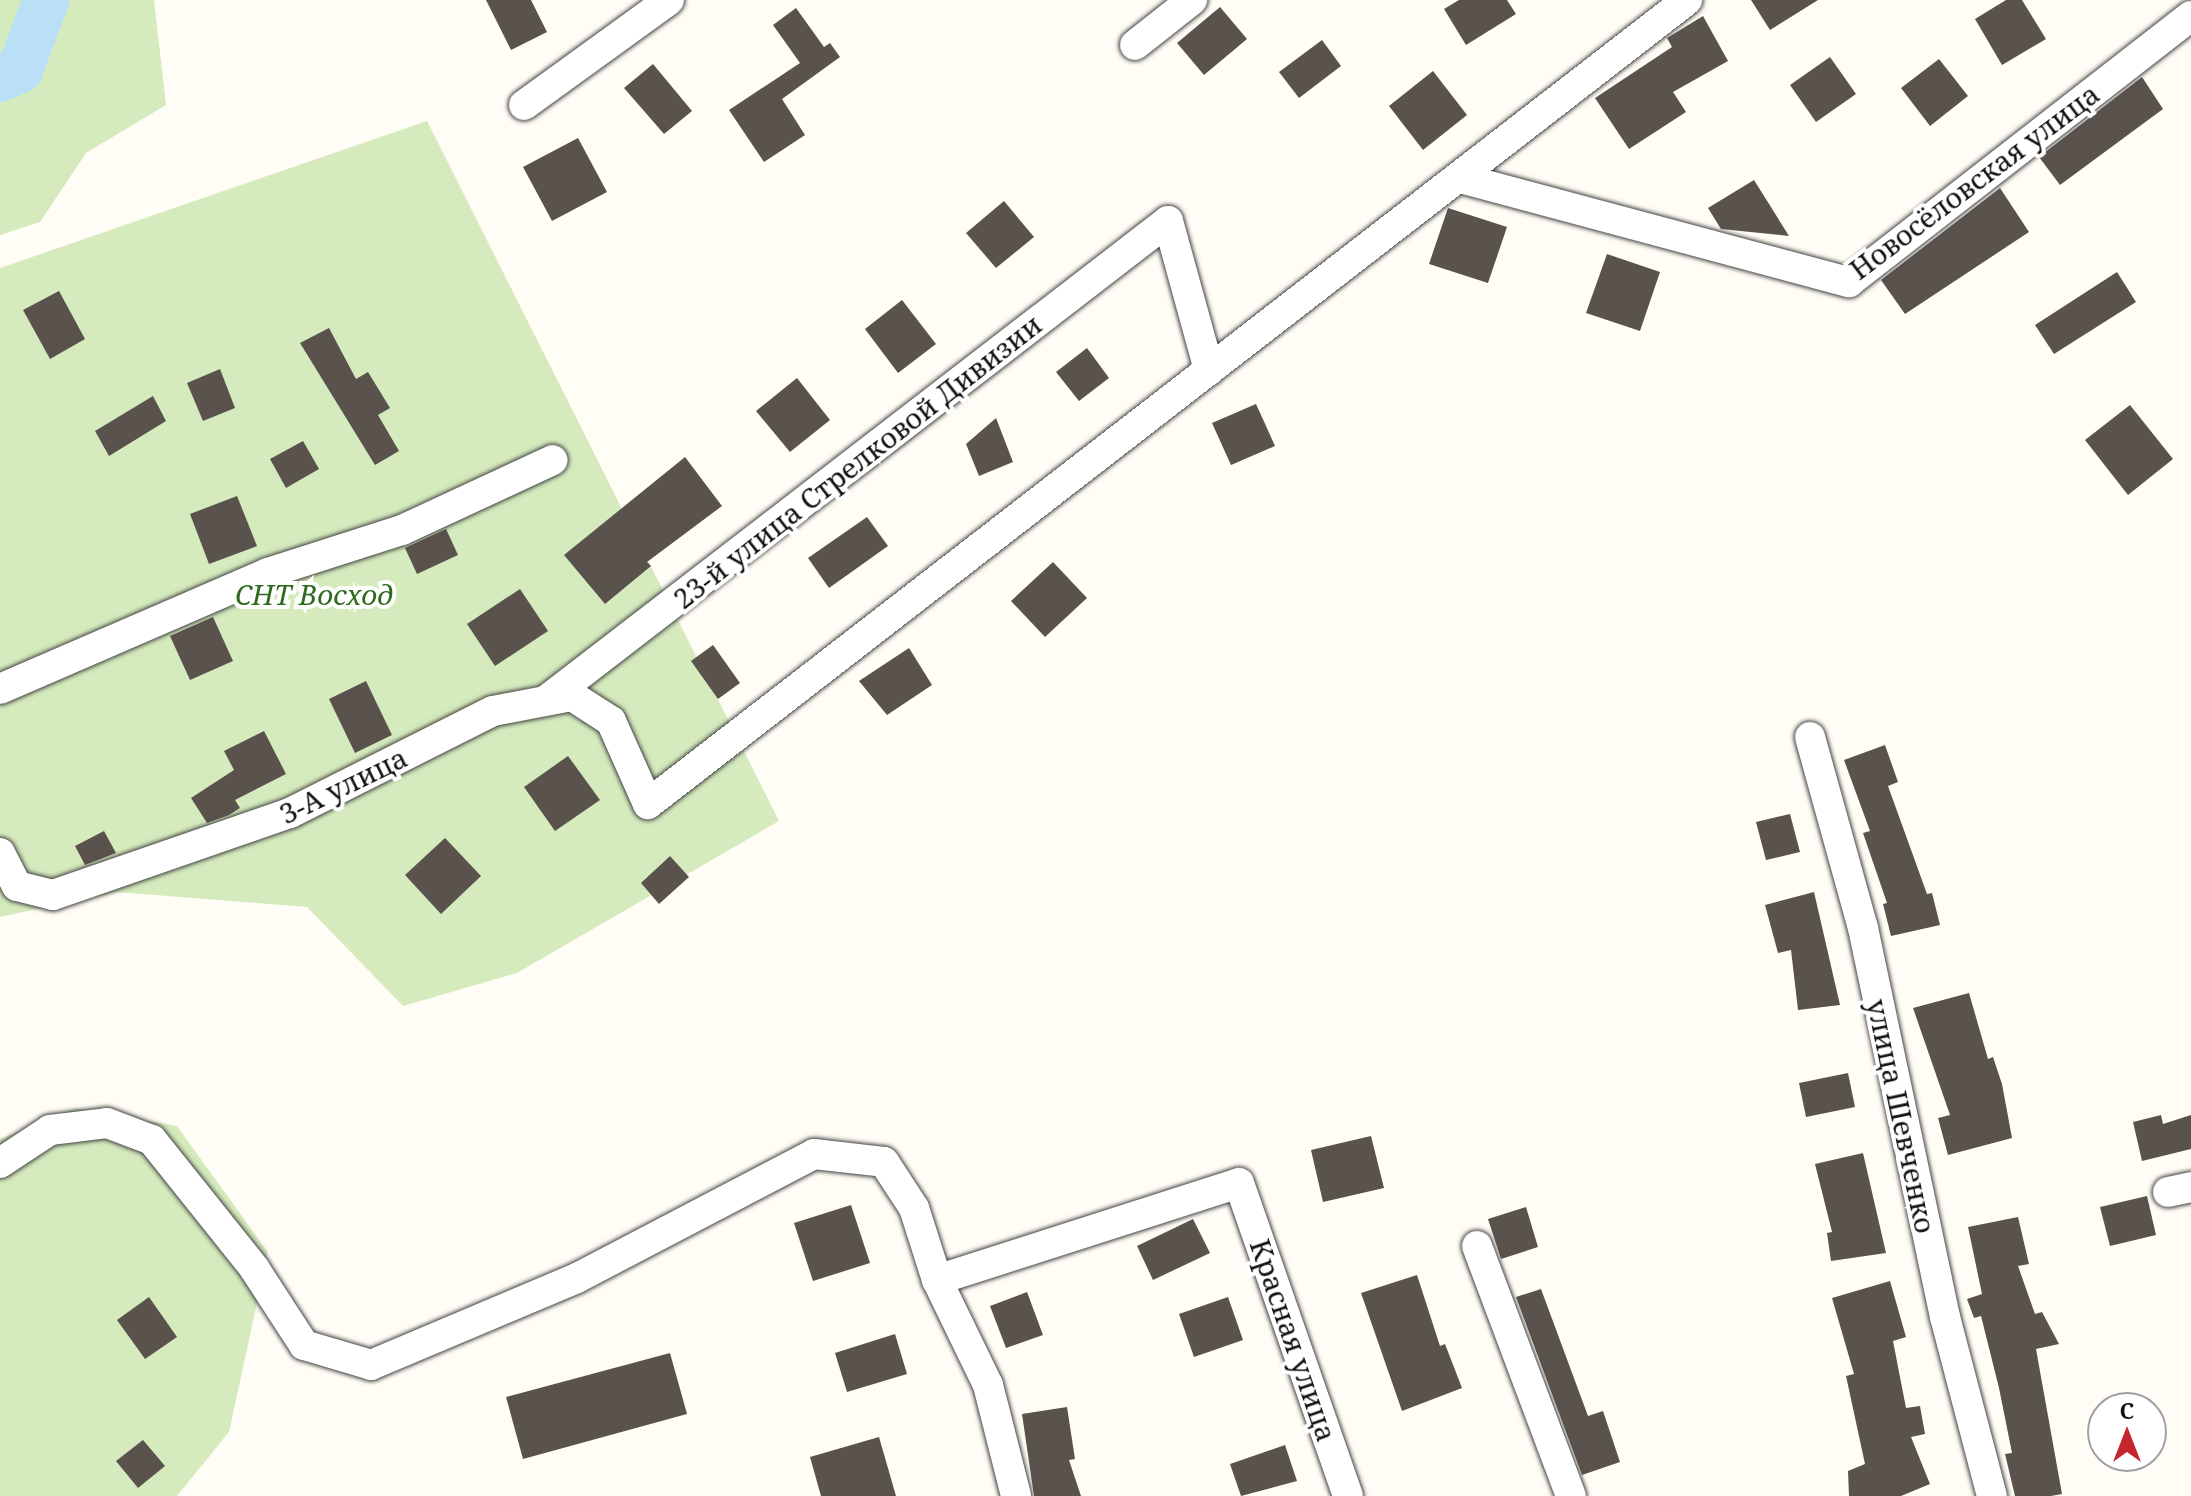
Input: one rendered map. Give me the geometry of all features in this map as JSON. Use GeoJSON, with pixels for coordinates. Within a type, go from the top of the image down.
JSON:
{"type":"FeatureCollection","features":[{"type":"Feature","properties":{"kind":"street"},"geometry":{"type":"LineString","coordinates":[[524,105],[669,0]]}},
{"type":"Feature","properties":{"kind":"street"},"geometry":{"type":"LineString","coordinates":[[1135,45],[1192,0]]}},
{"type":"Feature","properties":{"kind":"street"},"geometry":{"type":"LineString","coordinates":[[1209,370],[1687,0]]}},
{"type":"Feature","properties":{"kind":"street","name":"Новосёловская улица"},"geometry":{"type":"LineString","coordinates":[[1460,178],[1849,282],[2191,16]]}},
{"type":"Feature","properties":{"kind":"street","name":"23-й улица Стрелковой Дивизии"},"geometry":{"type":"LineString","coordinates":[[546,700],[1168,221],[1209,370]]}},
{"type":"Feature","properties":{"kind":"street","name":"3-А улица"},"geometry":{"type":"LineString","coordinates":[[0,853],[17,886],[53,895],[290,813],[493,711],[572,696],[611,721],[648,804],[1209,370]]}},
{"type":"Feature","properties":{"kind":"street"},"geometry":{"type":"LineString","coordinates":[[0,689],[268,573],[402,530],[553,460]]}},
{"type":"Feature","properties":{"kind":"street","name":"улица Шевченко"},"geometry":{"type":"LineString","coordinates":[[1810,737],[1863,928],[1945,1317],[1992,1496]]}},
{"type":"Feature","properties":{"kind":"street"},"geometry":{"type":"LineString","coordinates":[[0,1163],[50,1130],[107,1123],[152,1140],[254,1268],[304,1345],[371,1365],[577,1278],[814,1154],[884,1162],[914,1208],[937,1280],[988,1385],[1016,1496]]}},
{"type":"Feature","properties":{"kind":"street","name":"Красная улица"},"geometry":{"type":"LineString","coordinates":[[937,1280],[1239,1183],[1348,1496]]}},
{"type":"Feature","properties":{"kind":"street"},"geometry":{"type":"LineString","coordinates":[[1477,1246],[1571,1496]]}},
{"type":"Feature","properties":{"kind":"green space"},"geometry":{"type":"Polygon","coordinates":[[[0,0],[154,0],[166,105],[86,153],[40,222],[0,235],[0,0]]]}},
{"type":"Feature","properties":{"kind":"green space","name":"СНТ Восход"},"geometry":{"type":"Polygon","coordinates":[[[427,121],[779,821],[517,973],[403,1006],[307,907],[117,892],[0,917],[0,268],[427,121]]]}},
{"type":"Feature","properties":{"kind":"green space"},"geometry":{"type":"Polygon","coordinates":[[[75,1108],[177,1126],[268,1252],[229,1432],[177,1496],[0,1496],[0,1139],[75,1108]]]}},
{"type":"Feature","properties":{"kind":"building"},"geometry":{"type":"Polygon","coordinates":[[[486,0],[531,0],[547,32],[511,50],[486,0]]]}},
{"type":"Feature","properties":{"kind":"building"},"geometry":{"type":"Polygon","coordinates":[[[1459,0],[1507,0],[1516,14],[1466,45],[1444,9],[1459,0]]]}},
{"type":"Feature","properties":{"kind":"building"},"geometry":{"type":"Polygon","coordinates":[[[1751,0],[1818,0],[1770,30],[1751,0]]]}},
{"type":"Feature","properties":{"kind":"building"},"geometry":{"type":"Polygon","coordinates":[[[2006,0],[2022,0],[2046,39],[2002,65],[1975,19],[2006,0]]]}},
{"type":"Feature","properties":{"kind":"building"},"geometry":{"type":"Polygon","coordinates":[[[1220,7],[1247,39],[1204,75],[1177,43],[1220,7]]]}},
{"type":"Feature","properties":{"kind":"building"},"geometry":{"type":"Polygon","coordinates":[[[796,8],[824,47],[830,43],[840,57],[782,99],[805,135],[764,162],[729,110],[800,63],[773,25],[796,8]]]}},
{"type":"Feature","properties":{"kind":"building"},"geometry":{"type":"Polygon","coordinates":[[[1703,16],[1728,61],[1673,92],[1686,112],[1629,149],[1595,98],[1672,47],[1667,38],[1703,16]]]}},
{"type":"Feature","properties":{"kind":"building"},"geometry":{"type":"Polygon","coordinates":[[[1322,40],[1341,66],[1299,98],[1279,72],[1322,40]]]}},
{"type":"Feature","properties":{"kind":"building"},"geometry":{"type":"Polygon","coordinates":[[[1830,57],[1856,94],[1816,122],[1790,85],[1830,57]]]}},
{"type":"Feature","properties":{"kind":"building"},"geometry":{"type":"Polygon","coordinates":[[[1939,59],[1968,96],[1930,126],[1901,88],[1939,59]]]}},
{"type":"Feature","properties":{"kind":"building"},"geometry":{"type":"Polygon","coordinates":[[[653,64],[692,111],[664,134],[624,88],[653,64]]]}},
{"type":"Feature","properties":{"kind":"building"},"geometry":{"type":"Polygon","coordinates":[[[1433,71],[1467,115],[1423,150],[1389,106],[1433,71]]]}},
{"type":"Feature","properties":{"kind":"building"},"geometry":{"type":"Polygon","coordinates":[[[2142,77],[2163,109],[2060,185],[2039,157],[2142,77]]]}},
{"type":"Feature","properties":{"kind":"building"},"geometry":{"type":"Polygon","coordinates":[[[578,138],[607,192],[552,221],[523,167],[578,138]]]}},
{"type":"Feature","properties":{"kind":"building"},"geometry":{"type":"Polygon","coordinates":[[[1754,180],[1789,236],[1721,229],[1708,208],[1754,180]]]}},
{"type":"Feature","properties":{"kind":"building"},"geometry":{"type":"Polygon","coordinates":[[[2000,188],[2029,232],[1905,314],[1881,280],[2000,188]]]}},
{"type":"Feature","properties":{"kind":"building"},"geometry":{"type":"Polygon","coordinates":[[[1004,201],[1034,237],[996,268],[966,233],[1004,201]]]}},
{"type":"Feature","properties":{"kind":"building"},"geometry":{"type":"Polygon","coordinates":[[[1448,208],[1507,227],[1488,283],[1429,264],[1448,208]]]}},
{"type":"Feature","properties":{"kind":"building"},"geometry":{"type":"Polygon","coordinates":[[[1607,254],[1660,272],[1640,331],[1586,313],[1607,254]]]}},
{"type":"Feature","properties":{"kind":"building"},"geometry":{"type":"Polygon","coordinates":[[[2117,272],[2136,302],[2054,354],[2035,325],[2117,272]]]}},
{"type":"Feature","properties":{"kind":"building"},"geometry":{"type":"Polygon","coordinates":[[[59,291],[85,339],[50,359],[23,310],[59,291]]]}},
{"type":"Feature","properties":{"kind":"building"},"geometry":{"type":"Polygon","coordinates":[[[902,300],[936,344],[898,373],[865,329],[902,300]]]}},
{"type":"Feature","properties":{"kind":"building"},"geometry":{"type":"Polygon","coordinates":[[[329,328],[356,379],[368,372],[390,408],[378,415],[399,451],[375,465],[300,343],[329,328]]]}},
{"type":"Feature","properties":{"kind":"building"},"geometry":{"type":"Polygon","coordinates":[[[1087,348],[1109,378],[1079,401],[1056,372],[1087,348]]]}},
{"type":"Feature","properties":{"kind":"building"},"geometry":{"type":"Polygon","coordinates":[[[220,369],[235,408],[203,421],[187,383],[220,369]]]}},
{"type":"Feature","properties":{"kind":"building"},"geometry":{"type":"Polygon","coordinates":[[[797,378],[830,420],[790,452],[756,411],[797,378]]]}},
{"type":"Feature","properties":{"kind":"building"},"geometry":{"type":"Polygon","coordinates":[[[153,396],[166,421],[109,456],[95,431],[153,396]]]}},
{"type":"Feature","properties":{"kind":"building"},"geometry":{"type":"Polygon","coordinates":[[[1256,404],[1275,446],[1231,465],[1212,423],[1256,404]]]}},
{"type":"Feature","properties":{"kind":"building"},"geometry":{"type":"Polygon","coordinates":[[[2130,405],[2173,459],[2128,495],[2085,440],[2130,405]]]}},
{"type":"Feature","properties":{"kind":"building"},"geometry":{"type":"Polygon","coordinates":[[[996,418],[1013,462],[979,476],[966,444],[996,418]]]}},
{"type":"Feature","properties":{"kind":"building"},"geometry":{"type":"Polygon","coordinates":[[[303,441],[319,469],[286,488],[270,459],[303,441]]]}},
{"type":"Feature","properties":{"kind":"building"},"geometry":{"type":"Polygon","coordinates":[[[685,457],[722,506],[647,562],[651,566],[605,604],[564,555],[685,457]]]}},
{"type":"Feature","properties":{"kind":"building"},"geometry":{"type":"Polygon","coordinates":[[[237,496],[257,546],[209,564],[190,514],[237,496]]]}},
{"type":"Feature","properties":{"kind":"building"},"geometry":{"type":"Polygon","coordinates":[[[867,517],[888,546],[829,588],[808,558],[867,517]]]}},
{"type":"Feature","properties":{"kind":"building"},"geometry":{"type":"Polygon","coordinates":[[[446,529],[458,555],[417,574],[405,548],[446,529]]]}},
{"type":"Feature","properties":{"kind":"building"},"geometry":{"type":"Polygon","coordinates":[[[1053,562],[1087,598],[1045,637],[1011,601],[1053,562]]]}},
{"type":"Feature","properties":{"kind":"building"},"geometry":{"type":"Polygon","coordinates":[[[520,589],[548,631],[495,666],[467,624],[520,589]]]}},
{"type":"Feature","properties":{"kind":"building"},"geometry":{"type":"Polygon","coordinates":[[[213,617],[233,661],[190,680],[170,636],[213,617]]]}},
{"type":"Feature","properties":{"kind":"building"},"geometry":{"type":"Polygon","coordinates":[[[713,645],[740,683],[718,699],[691,661],[713,645]]]}},
{"type":"Feature","properties":{"kind":"building"},"geometry":{"type":"Polygon","coordinates":[[[909,648],[932,685],[887,715],[859,681],[909,648]]]}},
{"type":"Feature","properties":{"kind":"building"},"geometry":{"type":"Polygon","coordinates":[[[366,681],[392,735],[355,753],[329,699],[366,681]]]}},
{"type":"Feature","properties":{"kind":"building"},"geometry":{"type":"Polygon","coordinates":[[[264,731],[286,774],[235,800],[240,808],[229,815],[207,823],[191,798],[234,770],[224,751],[264,731]]]}},
{"type":"Feature","properties":{"kind":"building"},"geometry":{"type":"Polygon","coordinates":[[[1885,745],[1898,782],[1888,786],[1927,894],[1932,893],[1940,925],[1891,936],[1883,904],[1887,903],[1863,833],[1870,831],[1844,760],[1885,745]]]}},
{"type":"Feature","properties":{"kind":"building"},"geometry":{"type":"Polygon","coordinates":[[[568,756],[600,800],[555,831],[524,787],[568,756]]]}},
{"type":"Feature","properties":{"kind":"building"},"geometry":{"type":"Polygon","coordinates":[[[1790,814],[1800,852],[1766,860],[1756,822],[1790,814]]]}},
{"type":"Feature","properties":{"kind":"building"},"geometry":{"type":"Polygon","coordinates":[[[104,831],[116,853],[85,865],[75,846],[104,831]]]}},
{"type":"Feature","properties":{"kind":"building"},"geometry":{"type":"Polygon","coordinates":[[[445,838],[481,876],[441,914],[405,875],[445,838]]]}},
{"type":"Feature","properties":{"kind":"building"},"geometry":{"type":"Polygon","coordinates":[[[670,856],[689,877],[659,904],[641,883],[670,856]]]}},
{"type":"Feature","properties":{"kind":"building"},"geometry":{"type":"Polygon","coordinates":[[[1814,892],[1840,1005],[1798,1010],[1791,950],[1778,953],[1765,905],[1814,892]]]}},
{"type":"Feature","properties":{"kind":"building"},"geometry":{"type":"Polygon","coordinates":[[[1969,993],[1988,1059],[1993,1057],[2002,1084],[2012,1138],[1948,1155],[1938,1118],[1950,1115],[1913,1008],[1969,993]]]}},
{"type":"Feature","properties":{"kind":"building"},"geometry":{"type":"Polygon","coordinates":[[[1848,1073],[1855,1107],[1806,1117],[1799,1083],[1848,1073]]]}},
{"type":"Feature","properties":{"kind":"building"},"geometry":{"type":"Polygon","coordinates":[[[2161,1115],[2163,1124],[2191,1115],[2191,1149],[2142,1161],[2133,1122],[2161,1115]]]}},
{"type":"Feature","properties":{"kind":"building"},"geometry":{"type":"Polygon","coordinates":[[[1371,1136],[1384,1188],[1323,1202],[1311,1150],[1371,1136]]]}},
{"type":"Feature","properties":{"kind":"building"},"geometry":{"type":"Polygon","coordinates":[[[1863,1153],[1886,1253],[1831,1261],[1827,1233],[1832,1232],[1815,1164],[1863,1153]]]}},
{"type":"Feature","properties":{"kind":"building"},"geometry":{"type":"Polygon","coordinates":[[[2147,1196],[2156,1235],[2110,1246],[2100,1207],[2147,1196]]]}},
{"type":"Feature","properties":{"kind":"building"},"geometry":{"type":"Polygon","coordinates":[[[851,1205],[870,1263],[813,1281],[794,1223],[851,1205]]]}},
{"type":"Feature","properties":{"kind":"building"},"geometry":{"type":"Polygon","coordinates":[[[1526,1207],[1538,1247],[1501,1259],[1488,1219],[1526,1207]]]}},
{"type":"Feature","properties":{"kind":"building"},"geometry":{"type":"Polygon","coordinates":[[[2018,1217],[2029,1264],[2018,1266],[2035,1314],[2042,1312],[2059,1344],[2036,1349],[2062,1494],[2051,1496],[2015,1496],[2005,1454],[2012,1453],[1999,1388],[1981,1316],[1974,1318],[1967,1299],[1982,1294],[1968,1227],[2018,1217]]]}},
{"type":"Feature","properties":{"kind":"building"},"geometry":{"type":"Polygon","coordinates":[[[1193,1219],[1210,1253],[1153,1280],[1137,1246],[1193,1219]]]}},
{"type":"Feature","properties":{"kind":"building"},"geometry":{"type":"Polygon","coordinates":[[[1417,1275],[1440,1346],[1445,1344],[1462,1388],[1402,1411],[1361,1293],[1417,1275]]]}},
{"type":"Feature","properties":{"kind":"building"},"geometry":{"type":"Polygon","coordinates":[[[1890,1281],[1906,1337],[1893,1341],[1906,1408],[1920,1406],[1925,1434],[1911,1437],[1930,1484],[1901,1496],[1849,1496],[1848,1471],[1865,1464],[1846,1376],[1854,1374],[1832,1298],[1890,1281]]]}},
{"type":"Feature","properties":{"kind":"building"},"geometry":{"type":"Polygon","coordinates":[[[1541,1289],[1588,1416],[1603,1411],[1620,1462],[1582,1475],[1516,1297],[1541,1289]]]}},
{"type":"Feature","properties":{"kind":"building"},"geometry":{"type":"Polygon","coordinates":[[[1027,1292],[1043,1335],[1006,1348],[990,1306],[1027,1292]]]}},
{"type":"Feature","properties":{"kind":"building"},"geometry":{"type":"Polygon","coordinates":[[[149,1297],[177,1337],[145,1359],[117,1320],[149,1297]]]}},
{"type":"Feature","properties":{"kind":"building"},"geometry":{"type":"Polygon","coordinates":[[[1228,1297],[1243,1340],[1194,1357],[1179,1314],[1228,1297]]]}},
{"type":"Feature","properties":{"kind":"building"},"geometry":{"type":"Polygon","coordinates":[[[895,1334],[907,1374],[847,1392],[835,1353],[895,1334]]]}},
{"type":"Feature","properties":{"kind":"building"},"geometry":{"type":"Polygon","coordinates":[[[670,1353],[687,1414],[523,1459],[506,1397],[670,1353]]]}},
{"type":"Feature","properties":{"kind":"building"},"geometry":{"type":"Polygon","coordinates":[[[1067,1407],[1075,1459],[1069,1460],[1081,1496],[1034,1496],[1022,1414],[1067,1407]]]}},
{"type":"Feature","properties":{"kind":"building"},"geometry":{"type":"Polygon","coordinates":[[[879,1437],[896,1496],[821,1496],[810,1457],[879,1437]]]}},
{"type":"Feature","properties":{"kind":"building"},"geometry":{"type":"Polygon","coordinates":[[[143,1440],[165,1466],[138,1488],[116,1461],[143,1440]]]}},
{"type":"Feature","properties":{"kind":"building"},"geometry":{"type":"Polygon","coordinates":[[[1285,1445],[1297,1481],[1241,1496],[1230,1464],[1285,1445]]]}},
{"type":"Feature","properties":{"kind":"waterway"},"geometry":{"type":"LineString","coordinates":[[0,79],[20,70],[46,0]]}}]}
